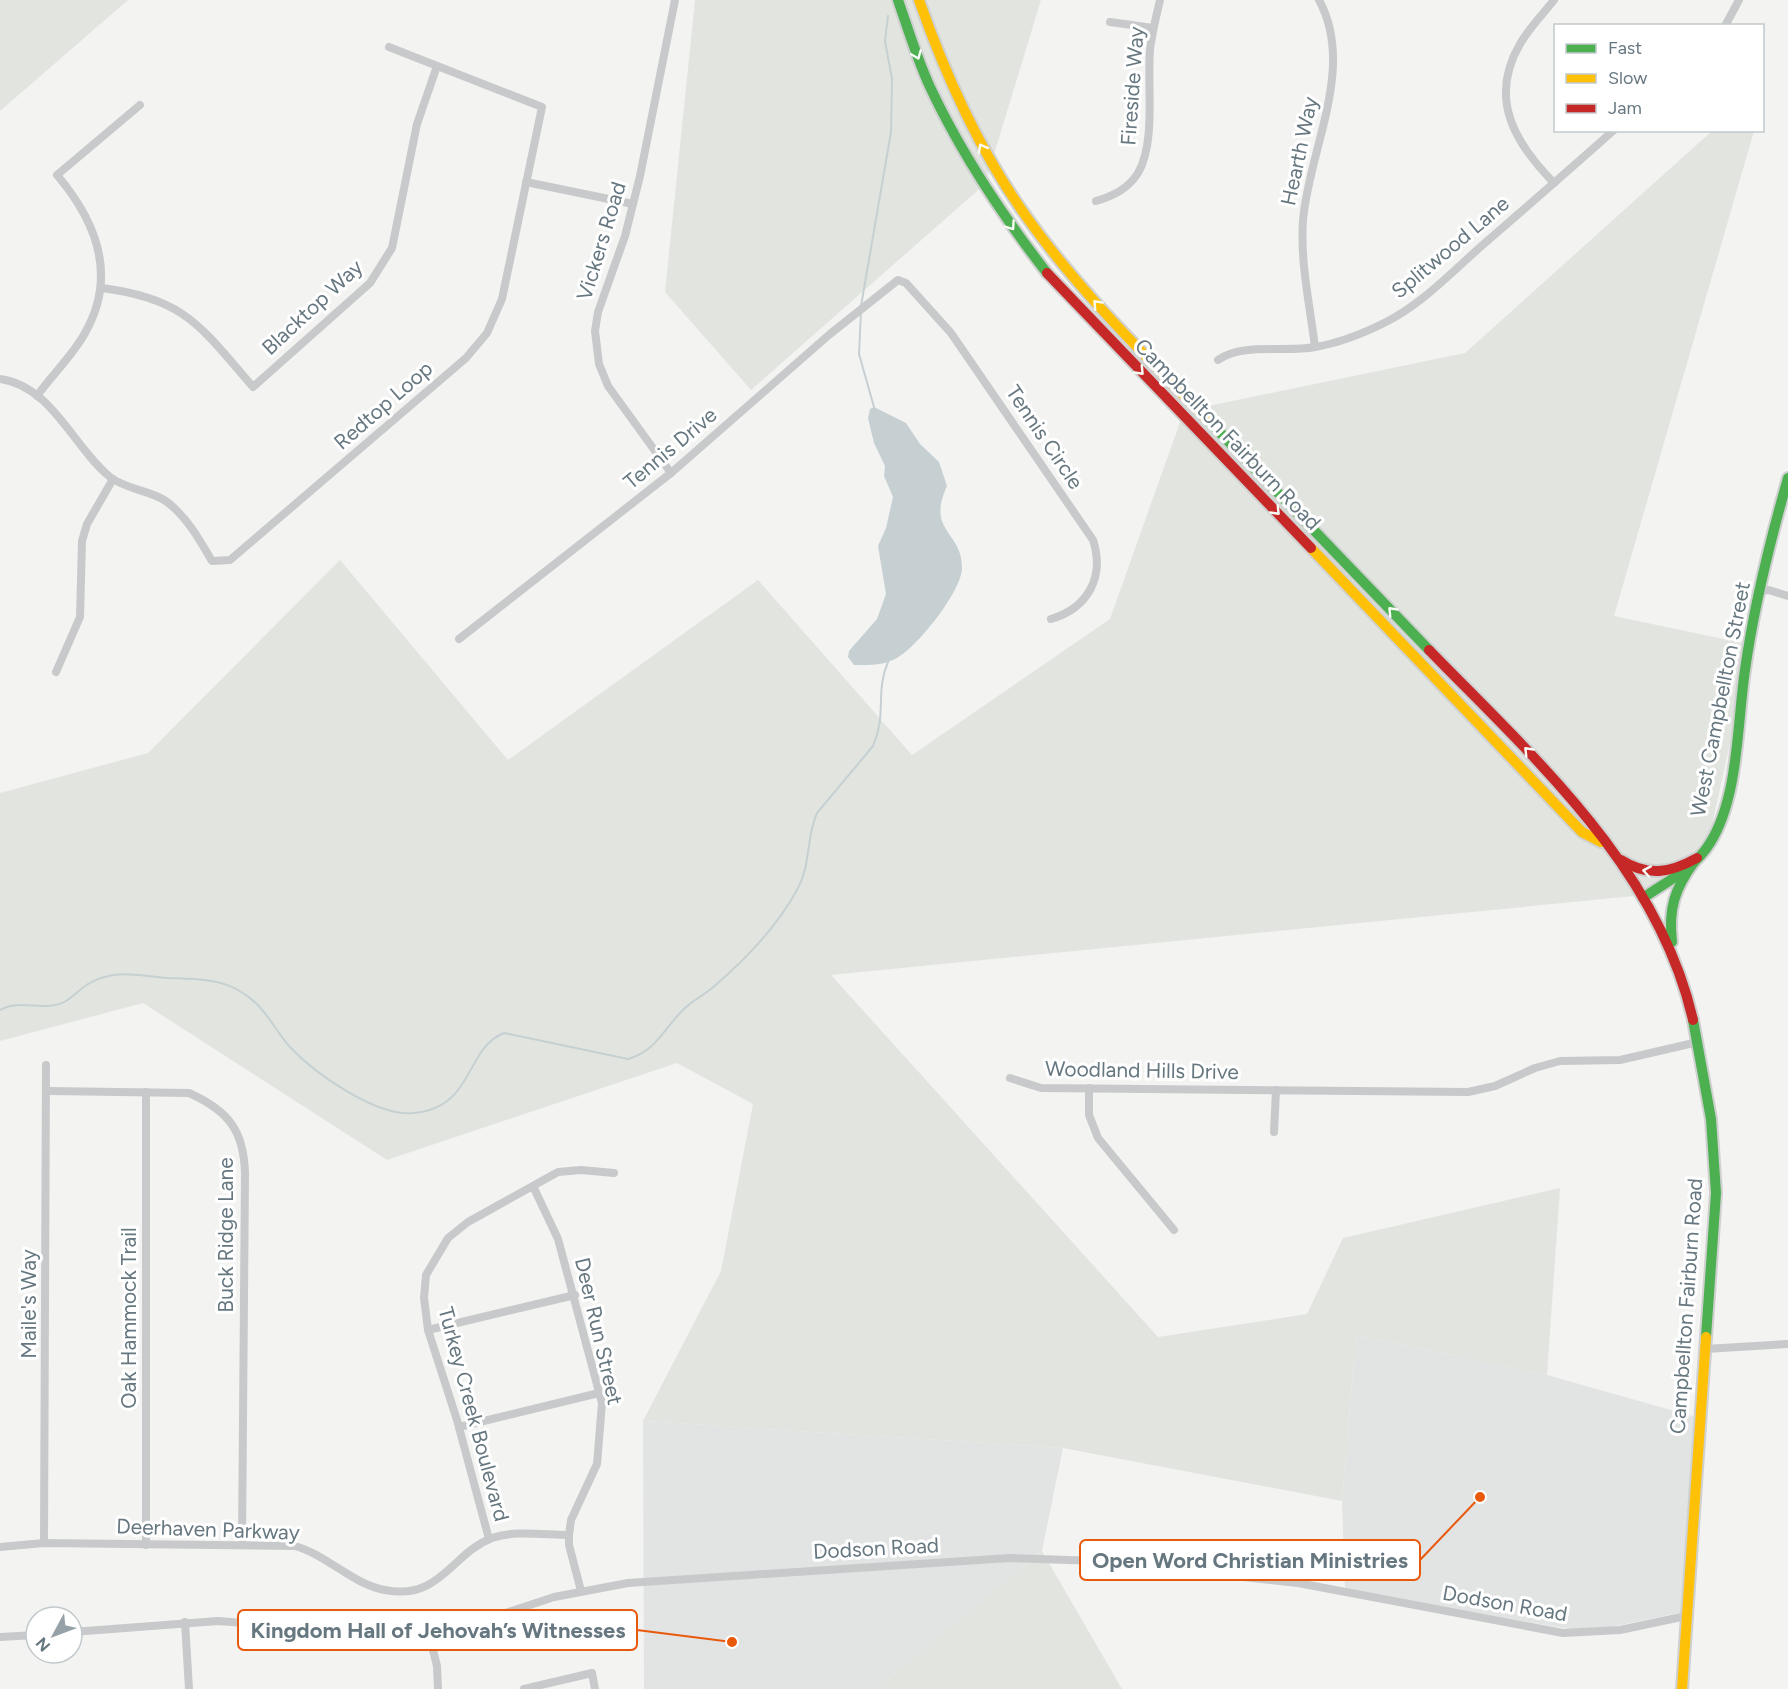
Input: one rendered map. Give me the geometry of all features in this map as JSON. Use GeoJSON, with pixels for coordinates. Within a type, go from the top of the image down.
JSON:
{"type":"FeatureCollection","features":[{"type":"Feature","properties":{"kind":"main road","name":"Campbellton Fairburn Road"},"geometry":{"type":"LineString","coordinates":[[898,0],[926,77],[960,145],[998,208],[1055,283],[1313,550],[1518,767],[1582,832],[1603,843]]}},
{"type":"Feature","properties":{"kind":"main road","name":"Campbellton Fairburn Road"},"geometry":{"type":"LineString","coordinates":[[919,0],[940,59],[974,133],[1017,207],[1067,272],[1568,794],[1643,898],[1674,956],[1686,990],[1698,1042],[1711,1119],[1716,1193],[1682,1689]]}},
{"type":"Feature","properties":{"kind":"main road","name":"West Campbellton Street"},"geometry":{"type":"LineString","coordinates":[[1643,898],[1697,858],[1710,843],[1719,821],[1735,749],[1759,591],[1788,478]]}},
{"type":"Feature","properties":{"kind":"main road"},"geometry":{"type":"LineString","coordinates":[[1603,843],[1620,860],[1646,873],[1670,871],[1697,858]]}},
{"type":"Feature","properties":{"kind":"main road"},"geometry":{"type":"LineString","coordinates":[[1674,956],[1669,906],[1675,888],[1697,858]]}},
{"type":"Feature","properties":{"kind":"street","name":"Vickers Road"},"geometry":{"type":"LineString","coordinates":[[671,473],[608,386],[595,343],[598,312],[615,267],[633,204],[675,0]]}},
{"type":"Feature","properties":{"kind":"street","name":"Fireside Way"},"geometry":{"type":"LineString","coordinates":[[1096,201],[1126,187],[1137,174],[1147,144],[1153,28],[1160,0]]}},
{"type":"Feature","properties":{"kind":"street","name":"Hearth Way"},"geometry":{"type":"LineString","coordinates":[[1315,347],[1304,258],[1303,221],[1307,189],[1331,83],[1333,58],[1331,36],[1319,0]]}},
{"type":"Feature","properties":{"kind":"street"},"geometry":{"type":"LineString","coordinates":[[1554,0],[1521,43],[1512,62],[1507,82],[1508,110],[1516,136],[1529,157],[1554,183]]}},
{"type":"Feature","properties":{"kind":"street"},"geometry":{"type":"LineString","coordinates":[[1726,24],[1739,0]]}},
{"type":"Feature","properties":{"kind":"street"},"geometry":{"type":"LineString","coordinates":[[1110,22],[1153,28]]}},
{"type":"Feature","properties":{"kind":"street","name":"Redtop Loop"},"geometry":{"type":"LineString","coordinates":[[0,379],[12,381],[37,396],[95,463],[113,479],[170,504],[192,526],[212,561],[230,560],[466,358],[487,333],[502,299],[542,107],[389,47]]}},
{"type":"Feature","properties":{"kind":"street","name":"Blacktop Way"},"geometry":{"type":"LineString","coordinates":[[100,288],[130,292],[156,299],[183,313],[203,328],[253,387],[370,283],[392,248],[417,124],[437,66]]}},
{"type":"Feature","properties":{"kind":"street"},"geometry":{"type":"LineString","coordinates":[[37,396],[85,334],[100,288],[99,252],[92,226],[79,202],[57,175],[140,105]]}},
{"type":"Feature","properties":{"kind":"street","name":"Splitwood Lane"},"geometry":{"type":"LineString","coordinates":[[1218,360],[1239,350],[1281,351],[1315,347],[1351,338],[1385,322],[1414,305],[1612,132]]}},
{"type":"Feature","properties":{"kind":"street"},"geometry":{"type":"LineString","coordinates":[[526,183],[633,204]]}},
{"type":"Feature","properties":{"kind":"street","name":"Tennis Drive"},"geometry":{"type":"LineString","coordinates":[[459,639],[671,473],[830,334],[898,280]]}},
{"type":"Feature","properties":{"kind":"street","name":"Tennis Circle"},"geometry":{"type":"LineString","coordinates":[[898,280],[906,283],[951,333],[1093,540],[1098,564],[1091,590],[1074,609],[1051,619]]}},
{"type":"Feature","properties":{"kind":"street"},"geometry":{"type":"LineString","coordinates":[[57,672],[80,617],[82,541],[87,524],[113,479]]}},
{"type":"Feature","properties":{"kind":"street"},"geometry":{"type":"LineString","coordinates":[[1759,591],[1769,590],[1788,596]]}},
{"type":"Feature","properties":{"kind":"street","name":"Woodland Hills Drive"},"geometry":{"type":"LineString","coordinates":[[1010,1078],[1041,1088],[1468,1092],[1495,1086],[1535,1068],[1560,1061],[1620,1060],[1698,1042]]}},
{"type":"Feature","properties":{"kind":"street","name":"Maile's Way"},"geometry":{"type":"LineString","coordinates":[[45,1543],[48,1091],[46,1065]]}},
{"type":"Feature","properties":{"kind":"street"},"geometry":{"type":"LineString","coordinates":[[1089,1088],[1089,1115],[1098,1138],[1174,1230]]}},
{"type":"Feature","properties":{"kind":"street"},"geometry":{"type":"LineString","coordinates":[[1274,1132],[1276,1090]]}},
{"type":"Feature","properties":{"kind":"street","name":"Buck Ridge Lane"},"geometry":{"type":"LineString","coordinates":[[48,1091],[189,1094],[209,1102],[231,1122],[244,1152],[242,1544]]}},
{"type":"Feature","properties":{"kind":"street","name":"Oak Hammock Trail"},"geometry":{"type":"LineString","coordinates":[[146,1092],[146,1545]]}},
{"type":"Feature","properties":{"kind":"street","name":"Turkey Creek Boulevard"},"geometry":{"type":"LineString","coordinates":[[489,1539],[459,1427],[429,1330],[424,1298],[426,1275],[442,1246],[468,1222],[558,1172],[581,1170],[614,1173]]}},
{"type":"Feature","properties":{"kind":"street","name":"Deer Run Street"},"geometry":{"type":"LineString","coordinates":[[533,1186],[558,1239],[599,1393],[601,1434],[597,1464],[571,1520],[569,1535],[569,1545],[581,1591]]}},
{"type":"Feature","properties":{"kind":"street"},"geometry":{"type":"LineString","coordinates":[[429,1330],[574,1295]]}},
{"type":"Feature","properties":{"kind":"street"},"geometry":{"type":"LineString","coordinates":[[1705,1349],[1788,1344]]}},
{"type":"Feature","properties":{"kind":"street"},"geometry":{"type":"LineString","coordinates":[[459,1427],[599,1393]]}},
{"type":"Feature","properties":{"kind":"street"},"geometry":{"type":"LineString","coordinates":[[489,1539],[503,1535],[569,1535]]}},
{"type":"Feature","properties":{"kind":"street","name":"Deerhaven Parkway"},"geometry":{"type":"LineString","coordinates":[[0,1547],[45,1543],[295,1546],[312,1551],[363,1581],[384,1590],[406,1591],[424,1587],[439,1579],[489,1539]]}},
{"type":"Feature","properties":{"kind":"street","name":"Dodson Road"},"geometry":{"type":"LineString","coordinates":[[84,1631],[218,1621],[269,1625],[356,1642],[393,1643],[430,1638],[514,1609],[581,1591],[673,1578],[1055,1558],[1298,1583],[1563,1633],[1620,1630],[1686,1616]]}},
{"type":"Feature","properties":{"kind":"street"},"geometry":{"type":"LineString","coordinates":[[185,1622],[189,1689]]}},
{"type":"Feature","properties":{"kind":"street"},"geometry":{"type":"LineString","coordinates":[[0,1638],[24,1636]]}},
{"type":"Feature","properties":{"kind":"street"},"geometry":{"type":"LineString","coordinates":[[430,1638],[437,1666],[438,1689]]}},
{"type":"Feature","properties":{"kind":"street"},"geometry":{"type":"LineString","coordinates":[[524,1689],[592,1673],[595,1689]]}},
{"type":"Feature","properties":{"kind":"shaded area"},"geometry":{"type":"Polygon","coordinates":[[[0,0],[128,0],[0,111],[0,0]]]}},
{"type":"Feature","properties":{"kind":"shaded area"},"geometry":{"type":"Polygon","coordinates":[[[695,0],[1041,0],[985,184],[751,390],[665,292],[695,0]]]}},
{"type":"Feature","properties":{"kind":"shaded area"},"geometry":{"type":"Polygon","coordinates":[[[1711,132],[1754,132],[1614,616],[1752,645],[1711,829],[1688,862],[1634,896],[831,975],[1158,1337],[1307,1314],[1343,1238],[1560,1188],[1547,1375],[1356,1335],[1342,1501],[1063,1448],[643,1421],[721,1271],[753,1104],[677,1063],[387,1160],[143,1003],[0,1041],[0,793],[148,753],[340,560],[508,760],[758,580],[912,755],[1110,619],[1184,411],[1465,353],[1711,132]]]}},
{"type":"Feature","properties":{"kind":"shaded area"},"geometry":{"type":"Polygon","coordinates":[[[874,407],[906,423],[920,444],[939,462],[947,486],[940,513],[957,546],[962,567],[955,590],[947,604],[914,644],[895,659],[885,663],[854,665],[848,657],[849,651],[877,619],[886,594],[878,546],[886,528],[893,497],[884,476],[885,466],[874,443],[868,418],[870,409],[874,407]]]}},
{"type":"Feature","properties":{"kind":"shaded area"},"geometry":{"type":"Polygon","coordinates":[[[1356,1335],[1547,1375],[1703,1419],[1688,1611],[1587,1632],[1345,1591],[1342,1501],[1356,1335]]]}},
{"type":"Feature","properties":{"kind":"shaded area"},"geometry":{"type":"Polygon","coordinates":[[[643,1421],[1063,1448],[1042,1551],[876,1689],[644,1689],[643,1421]]]}},
{"type":"Feature","properties":{"kind":"shaded area"},"geometry":{"type":"Polygon","coordinates":[[[1042,1551],[1122,1689],[876,1689],[1042,1551]]]}},
{"type":"Feature","properties":{"kind":"waterway"},"geometry":{"type":"LineString","coordinates":[[861,306],[891,132],[892,79],[885,41],[888,16]]}},
{"type":"Feature","properties":{"kind":"waterway"},"geometry":{"type":"LineString","coordinates":[[861,312],[859,354],[874,407]]}},
{"type":"Feature","properties":{"kind":"waterway"},"geometry":{"type":"LineString","coordinates":[[0,1010],[16,1005],[50,1006],[58,1004],[66,1001],[85,986],[107,976],[137,975],[221,983],[238,990],[255,1002],[289,1046],[330,1080],[364,1101],[399,1112],[414,1113],[433,1109],[448,1100],[459,1089],[482,1051],[491,1041],[504,1033],[628,1059],[646,1051],[685,1008],[736,967],[781,916],[802,879],[811,831],[817,813],[873,746],[879,724],[882,683],[888,662]]}},
{"type":"Feature","properties":{"kind":"traffic: fast"},"geometry":{"type":"LineString","coordinates":[[898,0],[925,76],[955,136],[998,206],[1047,273]]}},
{"type":"Feature","properties":{"kind":"traffic: fast"},"geometry":{"type":"LineString","coordinates":[[1206,418],[1429,650]]}},
{"type":"Feature","properties":{"kind":"traffic: fast"},"geometry":{"type":"LineString","coordinates":[[1643,898],[1696,860],[1704,852],[1720,825],[1732,782],[1753,621],[1788,478]]}},
{"type":"Feature","properties":{"kind":"traffic: fast"},"geometry":{"type":"LineString","coordinates":[[1672,942],[1671,919],[1674,899],[1694,862]]}},
{"type":"Feature","properties":{"kind":"traffic: fast"},"geometry":{"type":"LineString","coordinates":[[1693,1020],[1711,1119],[1716,1193],[1706,1337]]}},
{"type":"Feature","properties":{"kind":"traffic: slow"},"geometry":{"type":"LineString","coordinates":[[919,0],[963,108],[990,159],[1021,209],[1063,265],[1086,291],[1206,418]]}},
{"type":"Feature","properties":{"kind":"traffic: slow"},"geometry":{"type":"LineString","coordinates":[[1311,548],[1582,832],[1601,842]]}},
{"type":"Feature","properties":{"kind":"traffic: slow"},"geometry":{"type":"LineString","coordinates":[[1682,1689],[1706,1337]]}},
{"type":"Feature","properties":{"kind":"traffic: jam"},"geometry":{"type":"LineString","coordinates":[[1047,273],[1311,548]]}},
{"type":"Feature","properties":{"kind":"traffic: jam"},"geometry":{"type":"LineString","coordinates":[[1429,650],[1549,774],[1622,864],[1652,913],[1676,965],[1693,1020]]}},
{"type":"Feature","properties":{"kind":"traffic: jam"},"geometry":{"type":"LineString","coordinates":[[1621,860],[1640,869],[1659,871],[1678,867],[1697,858]]}},
{"type":"Feature","properties":{"kind":"place","name":"Open Word Christian Ministries"},"geometry":{"type":"Point","coordinates":[1480,1497]}},
{"type":"Feature","properties":{"kind":"place","name":"Kingdom Hall of Jehovah’s Witnesses"},"geometry":{"type":"Point","coordinates":[732,1642]}}]}
